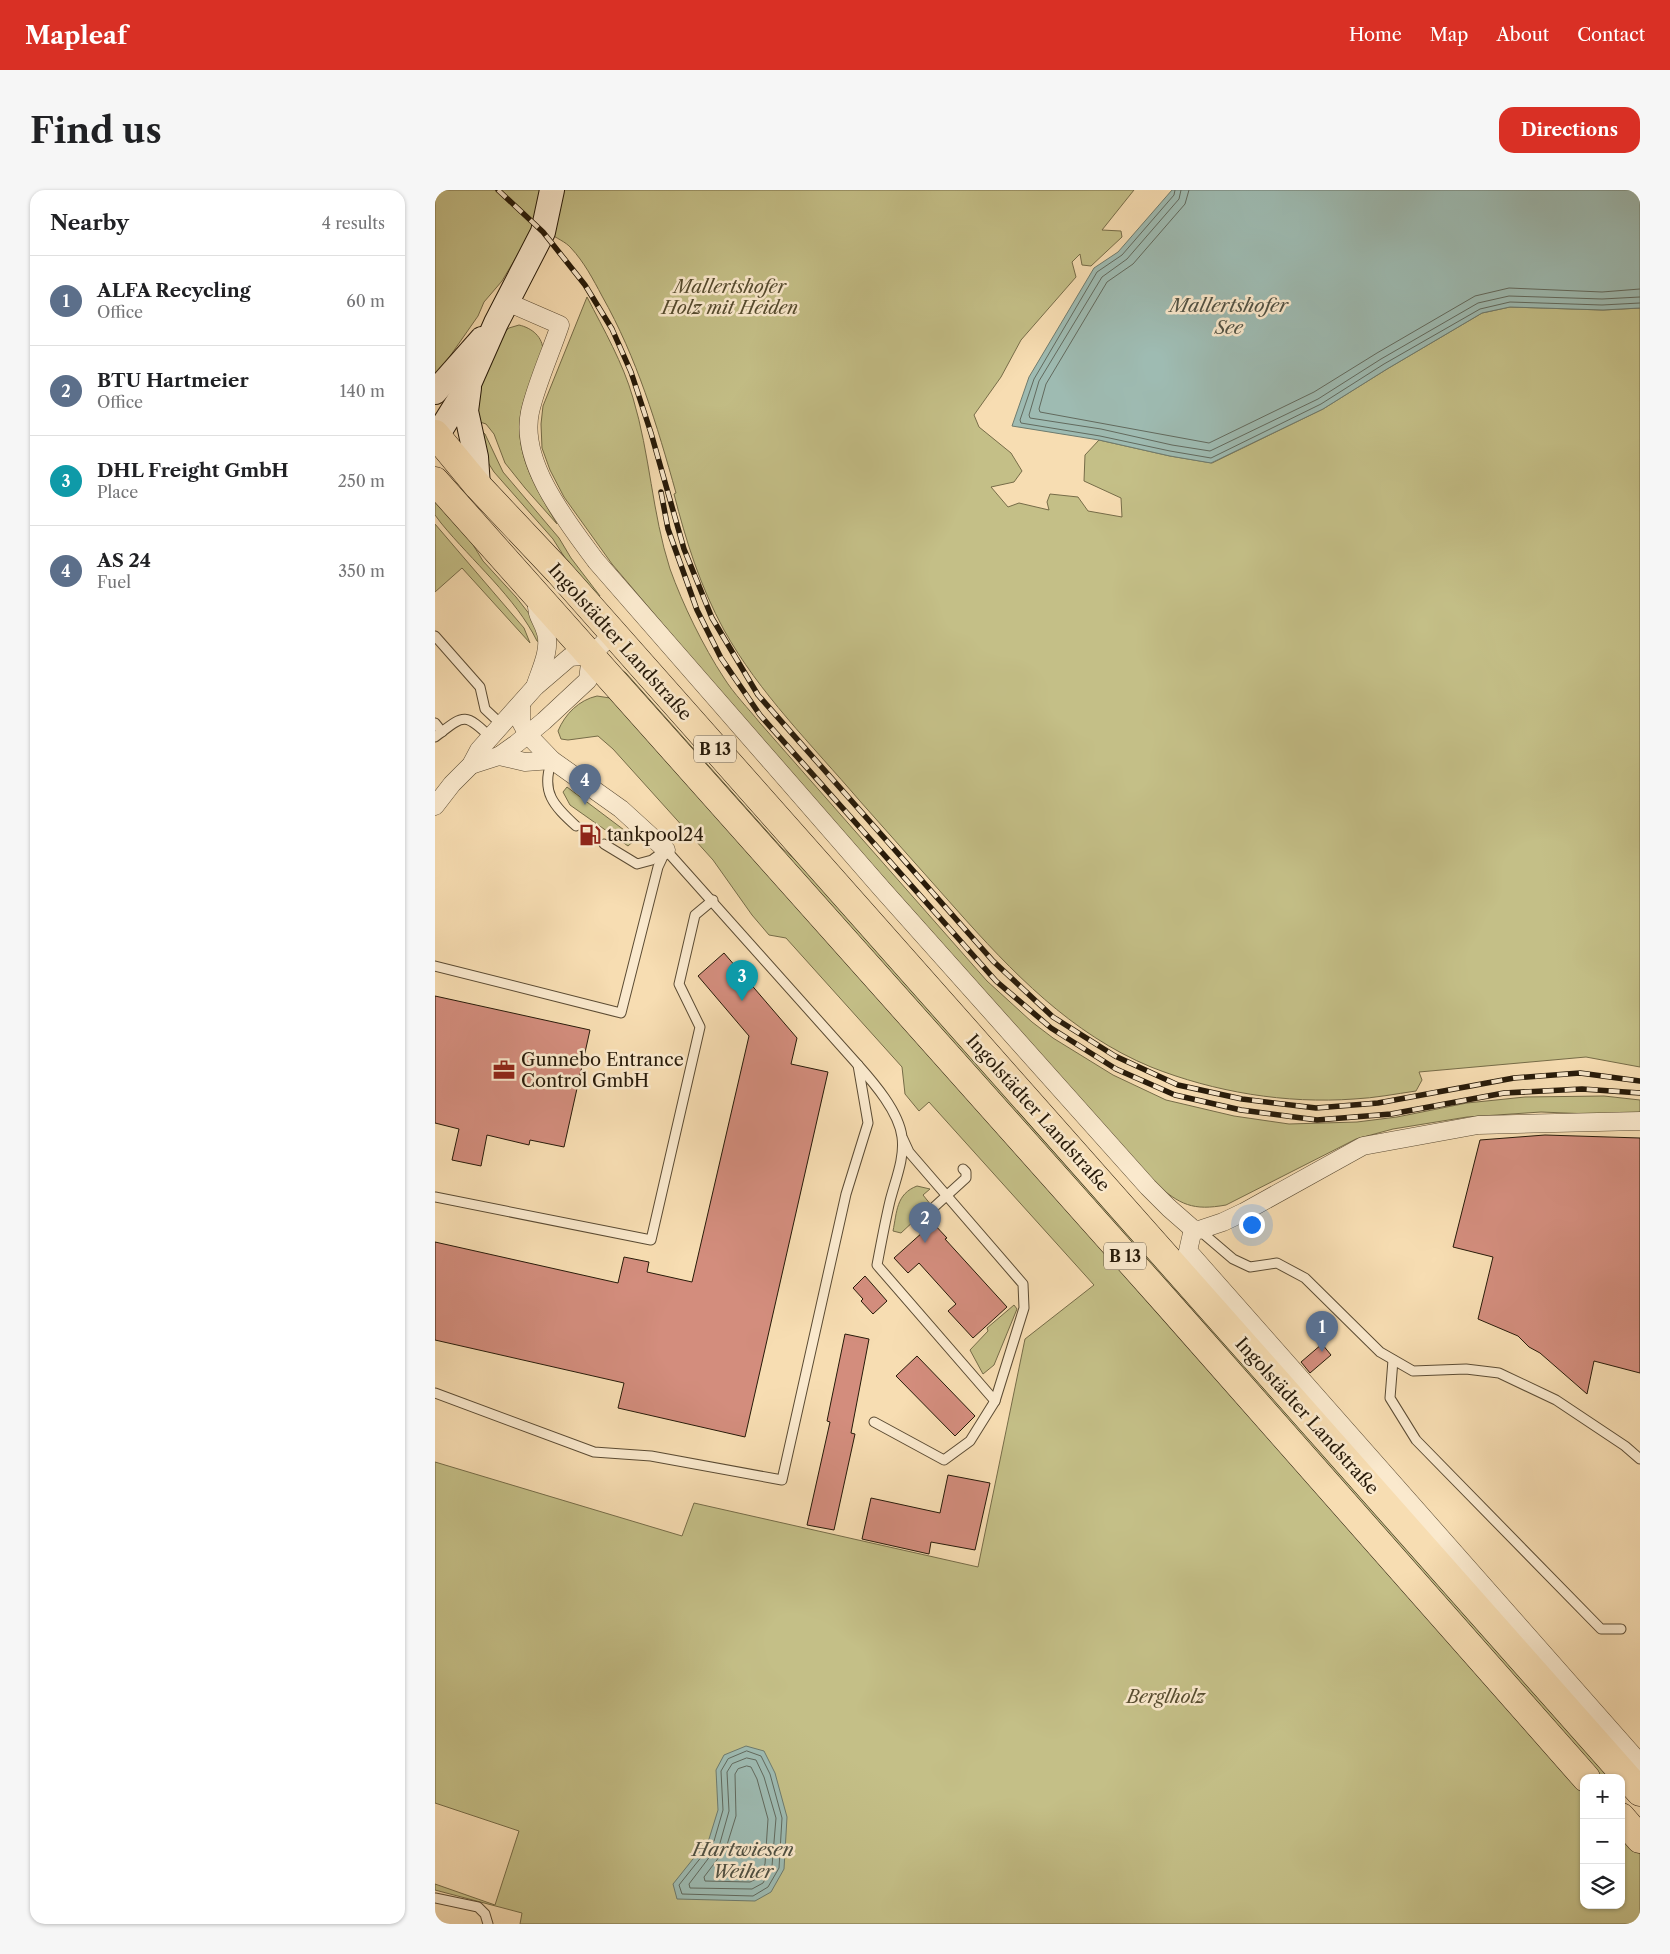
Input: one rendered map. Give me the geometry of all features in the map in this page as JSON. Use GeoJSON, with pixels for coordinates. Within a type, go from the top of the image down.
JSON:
{"type":"FeatureCollection","features":[{"type":"Feature","properties":{"kind":"main road"},"geometry":{"type":"LineString","coordinates":[[436,437],[469,384],[496,323],[543,232],[551,190]]}},
{"type":"Feature","properties":{"kind":"main road"},"geometry":{"type":"LineString","coordinates":[[435,392],[496,323]]}},
{"type":"Feature","properties":{"kind":"main road"},"geometry":{"type":"LineString","coordinates":[[469,384],[466,411],[476,457],[478,486]]}},
{"type":"Feature","properties":{"kind":"main road","name":"Ingolstädter Landstraße"},"geometry":{"type":"LineString","coordinates":[[436,437],[478,486],[559,572],[1640,1792]]}},
{"type":"Feature","properties":{"kind":"main road","name":"Ingolstädter Landstraße"},"geometry":{"type":"LineString","coordinates":[[435,480],[1582,1774]]}},
{"type":"Feature","properties":{"kind":"main road"},"geometry":{"type":"LineString","coordinates":[[1623,1819],[1640,1838]]}},
{"type":"Feature","properties":{"kind":"street","name":"Ingolstädter Landstraße"},"geometry":{"type":"LineString","coordinates":[[507,302],[560,325],[530,412],[529,443],[542,478],[568,523],[613,583],[882,889],[1148,1187],[1169,1208],[1196,1229],[1188,1251],[1640,1762]]}},
{"type":"Feature","properties":{"kind":"street"},"geometry":{"type":"LineString","coordinates":[[535,688],[548,645],[546,634],[536,612],[537,594]]}},
{"type":"Feature","properties":{"kind":"street"},"geometry":{"type":"LineString","coordinates":[[435,806],[451,784],[471,765],[479,750],[535,688],[570,657],[591,655],[613,634]]}},
{"type":"Feature","properties":{"kind":"street"},"geometry":{"type":"LineString","coordinates":[[471,765],[499,756],[528,735],[588,680],[591,655]]}},
{"type":"Feature","properties":{"kind":"street"},"geometry":{"type":"LineString","coordinates":[[521,705],[521,722],[528,735],[553,760],[621,809],[667,850]]}},
{"type":"Feature","properties":{"kind":"street"},"geometry":{"type":"LineString","coordinates":[[496,731],[499,756]]}},
{"type":"Feature","properties":{"kind":"street"},"geometry":{"type":"LineString","coordinates":[[499,756],[525,762],[553,760]]}},
{"type":"Feature","properties":{"kind":"street"},"geometry":{"type":"LineString","coordinates":[[1196,1229],[1223,1222],[1244,1212],[1363,1146],[1478,1125],[1640,1121]]}},
{"type":"Feature","properties":{"kind":"lane"},"geometry":{"type":"LineString","coordinates":[[435,636],[480,686],[485,709],[496,731]]}},
{"type":"Feature","properties":{"kind":"lane"},"geometry":{"type":"LineString","coordinates":[[435,723],[439,735],[461,719],[470,719],[496,731]]}},
{"type":"Feature","properties":{"kind":"lane"},"geometry":{"type":"LineString","coordinates":[[553,760],[547,774],[549,794],[557,808],[576,826]]}},
{"type":"Feature","properties":{"kind":"lane"},"geometry":{"type":"LineString","coordinates":[[604,844],[637,864],[652,860],[667,850]]}},
{"type":"Feature","properties":{"kind":"lane"},"geometry":{"type":"LineString","coordinates":[[667,850],[858,1065],[884,1098],[893,1113],[909,1152],[1023,1284],[1024,1308],[995,1402],[970,1441],[944,1460],[874,1422]]}},
{"type":"Feature","properties":{"kind":"lane"},"geometry":{"type":"LineString","coordinates":[[435,966],[621,1013],[658,867],[667,850]]}},
{"type":"Feature","properties":{"kind":"lane"},"geometry":{"type":"LineString","coordinates":[[435,1197],[651,1240],[700,1027],[679,984],[695,915],[713,900]]}},
{"type":"Feature","properties":{"kind":"lane"},"geometry":{"type":"LineString","coordinates":[[435,1393],[594,1452],[651,1456],[782,1480],[846,1194],[868,1123],[858,1065]]}},
{"type":"Feature","properties":{"kind":"lane"},"geometry":{"type":"LineString","coordinates":[[902,1136],[901,1162],[890,1202],[877,1265],[995,1402]]}},
{"type":"Feature","properties":{"kind":"lane"},"geometry":{"type":"LineString","coordinates":[[933,1208],[966,1178],[963,1169]]}},
{"type":"Feature","properties":{"kind":"lane"},"geometry":{"type":"LineString","coordinates":[[1196,1229],[1233,1259],[1249,1267],[1277,1263],[1305,1278],[1379,1352],[1413,1371],[1466,1369],[1499,1374],[1556,1400],[1625,1446],[1640,1459]]}},
{"type":"Feature","properties":{"kind":"lane"},"geometry":{"type":"LineString","coordinates":[[1393,1360],[1390,1398],[1416,1440],[1601,1629],[1621,1629]]}},
{"type":"Feature","properties":{"kind":"lane"},"geometry":{"type":"LineString","coordinates":[[435,1898],[478,1908],[485,1914],[488,1924]]}},
{"type":"Feature","properties":{"kind":"green space"},"geometry":{"type":"Polygon","coordinates":[[[435,190],[541,190],[531,229],[521,249],[502,281],[484,302],[478,316],[441,369],[435,374],[435,190]]]}},
{"type":"Feature","properties":{"kind":"green space","name":"Mallertshofer Holz mit Heiden"},"geometry":{"type":"Polygon","coordinates":[[[559,190],[1134,190],[1102,230],[1121,231],[1122,237],[1091,266],[1082,265],[1080,254],[1072,262],[1076,277],[1021,340],[1001,377],[974,415],[979,427],[1011,453],[1022,471],[1014,482],[991,487],[1008,507],[1019,503],[1049,510],[1047,502],[1050,494],[1078,497],[1088,511],[1122,517],[1121,498],[1084,481],[1085,455],[1099,440],[1170,456],[1212,463],[1323,409],[1482,313],[1510,307],[1603,310],[1640,308],[1640,1067],[1586,1057],[1419,1072],[1422,1080],[1416,1091],[1377,1097],[1328,1100],[1276,1098],[1200,1083],[1151,1067],[1095,1037],[1044,999],[998,955],[787,718],[753,675],[724,630],[708,597],[689,546],[661,442],[645,392],[626,343],[595,283],[576,253],[564,242],[549,233],[559,190]]]}},
{"type":"Feature","properties":{"kind":"green space"},"geometry":{"type":"Polygon","coordinates":[[[587,297],[619,359],[633,398],[639,419],[659,527],[670,569],[694,625],[716,666],[732,690],[760,723],[987,981],[1032,1022],[1053,1038],[1113,1075],[1166,1100],[1234,1116],[1289,1124],[1357,1122],[1397,1117],[1467,1103],[1525,1097],[1604,1096],[1640,1100],[1640,1116],[1541,1112],[1467,1117],[1393,1129],[1356,1139],[1226,1205],[1204,1207],[1187,1204],[1164,1191],[752,729],[612,564],[564,497],[550,470],[542,448],[541,424],[543,406],[587,297]]]}},
{"type":"Feature","properties":{"kind":"green space"},"geometry":{"type":"Polygon","coordinates":[[[519,325],[528,328],[536,334],[543,346],[541,360],[526,394],[521,412],[521,446],[531,477],[557,524],[505,463],[494,434],[486,424],[474,420],[479,383],[500,336],[509,328],[519,325]]]}},
{"type":"Feature","properties":{"kind":"green space"},"geometry":{"type":"Polygon","coordinates":[[[478,429],[485,434],[503,472],[559,538],[571,558],[600,596],[596,600],[577,577],[553,539],[494,472],[482,453],[478,429]]]}},
{"type":"Feature","properties":{"kind":"green space"},"geometry":{"type":"Polygon","coordinates":[[[435,501],[467,535],[483,561],[534,620],[540,642],[537,641],[506,595],[435,515],[435,501]]]}},
{"type":"Feature","properties":{"kind":"green space"},"geometry":{"type":"Polygon","coordinates":[[[435,524],[524,628],[530,643],[462,568],[435,592],[435,524]]]}},
{"type":"Feature","properties":{"kind":"green space"},"geometry":{"type":"Polygon","coordinates":[[[615,665],[626,673],[782,848],[800,864],[1613,1774],[1595,1774],[615,665]]]}},
{"type":"Feature","properties":{"kind":"green space","name":"Berglholz"},"geometry":{"type":"Polygon","coordinates":[[[597,696],[610,698],[1580,1785],[1580,1909],[1625,1909],[1625,1836],[1640,1853],[1640,1924],[520,1924],[522,1913],[435,1890],[435,1884],[495,1905],[519,1831],[435,1803],[435,1462],[682,1536],[694,1503],[978,1567],[1025,1339],[1094,1285],[929,1102],[919,1111],[905,1094],[902,1067],[786,938],[769,935],[752,915],[713,860],[613,749],[598,736],[568,740],[561,739],[558,731],[565,719],[573,709],[590,698],[597,696]]]}},
{"type":"Feature","properties":{"kind":"green space"},"geometry":{"type":"Polygon","coordinates":[[[567,787],[636,839],[628,846],[570,805],[563,792],[567,787]]]}},
{"type":"Feature","properties":{"kind":"green space"},"geometry":{"type":"Polygon","coordinates":[[[917,1186],[930,1189],[923,1195],[931,1205],[901,1233],[893,1231],[901,1199],[910,1189],[917,1186]]]}},
{"type":"Feature","properties":{"kind":"green space"},"geometry":{"type":"Polygon","coordinates":[[[1014,1305],[1017,1309],[994,1365],[983,1374],[970,1350],[988,1331],[987,1328],[1014,1305]]]}},
{"type":"Feature","properties":{"kind":"water","name":"Mallertshofer See"},"geometry":{"type":"Polygon","coordinates":[[[1172,190],[1640,190],[1640,308],[1603,310],[1510,307],[1482,313],[1323,409],[1211,463],[1099,440],[1012,426],[1029,377],[1094,268],[1118,252],[1172,190]]]}},
{"type":"Feature","properties":{"kind":"water","name":"Hartwiesen Weiher"},"geometry":{"type":"Polygon","coordinates":[[[746,1746],[764,1751],[775,1773],[787,1817],[784,1869],[771,1892],[755,1901],[677,1899],[673,1884],[709,1839],[718,1810],[716,1770],[724,1755],[746,1746]]]}},
{"type":"Feature","properties":{"kind":"building"},"geometry":{"type":"Polygon","coordinates":[[[724,953],[797,1038],[791,1064],[828,1072],[745,1437],[618,1408],[624,1383],[435,1340],[435,1242],[618,1283],[624,1257],[649,1262],[647,1272],[692,1282],[749,1036],[698,976],[724,953]]]}},
{"type":"Feature","properties":{"kind":"building"},"geometry":{"type":"Polygon","coordinates":[[[435,996],[590,1030],[564,1147],[530,1140],[529,1145],[487,1135],[481,1166],[452,1160],[459,1129],[435,1123],[435,996]]]}},
{"type":"Feature","properties":{"kind":"building"},"geometry":{"type":"Polygon","coordinates":[[[1545,1135],[1640,1138],[1640,1373],[1594,1361],[1587,1394],[1518,1336],[1478,1319],[1493,1257],[1453,1247],[1480,1140],[1545,1135]]]}},
{"type":"Feature","properties":{"kind":"building"},"geometry":{"type":"Polygon","coordinates":[[[933,1223],[947,1238],[945,1239],[1007,1307],[973,1338],[948,1311],[956,1304],[919,1263],[908,1273],[894,1258],[933,1223]]]}},
{"type":"Feature","properties":{"kind":"building"},"geometry":{"type":"Polygon","coordinates":[[[865,1276],[887,1301],[873,1314],[861,1301],[863,1299],[853,1288],[865,1276]]]}},
{"type":"Feature","properties":{"kind":"building"},"geometry":{"type":"Polygon","coordinates":[[[845,1334],[869,1339],[851,1433],[855,1434],[834,1530],[807,1525],[830,1422],[827,1421],[845,1334]]]}},
{"type":"Feature","properties":{"kind":"building"},"geometry":{"type":"Polygon","coordinates":[[[1322,1344],[1331,1355],[1310,1373],[1301,1362],[1322,1344]]]}},
{"type":"Feature","properties":{"kind":"building"},"geometry":{"type":"Polygon","coordinates":[[[917,1356],[975,1416],[955,1436],[896,1376],[917,1356]]]}},
{"type":"Feature","properties":{"kind":"building"},"geometry":{"type":"Polygon","coordinates":[[[948,1475],[990,1483],[975,1550],[931,1542],[929,1554],[862,1539],[871,1498],[940,1513],[948,1475]]]}},
{"type":"Feature","properties":{"kind":"railway"},"geometry":{"type":"LineString","coordinates":[[498,190],[543,232],[585,285],[612,329],[631,372],[651,433],[684,549],[712,618],[758,695],[993,961],[1053,1017],[1115,1056],[1178,1085],[1242,1099],[1316,1108],[1378,1103],[1514,1078],[1580,1073],[1640,1081]]}},
{"type":"Feature","properties":{"kind":"railway"},"geometry":{"type":"LineString","coordinates":[[661,492],[668,529],[697,610],[721,658],[760,715],[996,981],[1051,1028],[1116,1069],[1175,1095],[1241,1110],[1317,1120],[1391,1114],[1504,1093],[1582,1089],[1640,1093]]}},
{"type":"Feature","properties":{"kind":"place","name":"AS 24"},"geometry":{"type":"Point","coordinates":[585,805]}},
{"type":"Feature","properties":{"kind":"place","name":"tankpool24"},"geometry":{"type":"Point","coordinates":[590,835]}},
{"type":"Feature","properties":{"kind":"place","name":"DHL Freight GmbH"},"geometry":{"type":"Point","coordinates":[742,1001]}},
{"type":"Feature","properties":{"kind":"place","name":"Gunnebo Entrance Control GmbH"},"geometry":{"type":"Point","coordinates":[504,1070]}},
{"type":"Feature","properties":{"kind":"place","name":"BTU Hartmeier"},"geometry":{"type":"Point","coordinates":[925,1243]}},
{"type":"Feature","properties":{"kind":"place","name":"ALFA Recycling"},"geometry":{"type":"Point","coordinates":[1322,1352]}}]}
